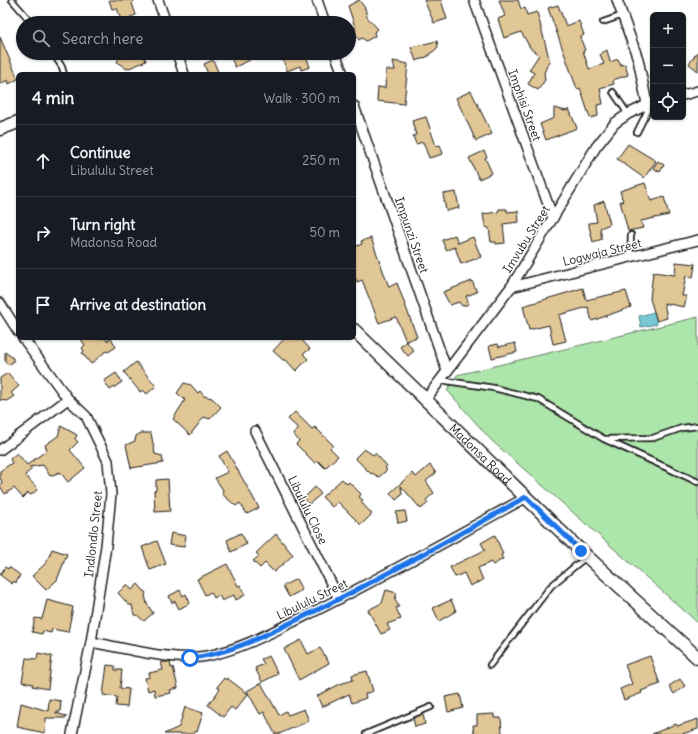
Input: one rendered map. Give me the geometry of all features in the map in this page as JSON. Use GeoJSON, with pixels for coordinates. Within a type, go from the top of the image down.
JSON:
{"type":"FeatureCollection","features":[{"type":"Feature","properties":{"kind":"street"},"geometry":{"type":"LineString","coordinates":[[158,0],[164,16]]}},
{"type":"Feature","properties":{"kind":"street"},"geometry":{"type":"LineString","coordinates":[[317,0],[323,16]]}},
{"type":"Feature","properties":{"kind":"street","name":"Imphisi Street"},"geometry":{"type":"LineString","coordinates":[[474,0],[554,218]]}},
{"type":"Feature","properties":{"kind":"street"},"geometry":{"type":"LineString","coordinates":[[618,0],[638,59],[650,103]]}},
{"type":"Feature","properties":{"kind":"street"},"geometry":{"type":"LineString","coordinates":[[179,60],[183,72]]}},
{"type":"Feature","properties":{"kind":"street"},"geometry":{"type":"LineString","coordinates":[[338,60],[342,72]]}},
{"type":"Feature","properties":{"kind":"street"},"geometry":{"type":"LineString","coordinates":[[686,94],[698,92]]}},
{"type":"Feature","properties":{"kind":"street","name":"Imvubu Street"},"geometry":{"type":"LineString","coordinates":[[426,399],[511,287],[596,147],[615,123],[628,114],[650,103]]}},
{"type":"Feature","properties":{"kind":"street","name":"Impunzi Street"},"geometry":{"type":"LineString","coordinates":[[356,112],[447,371]]}},
{"type":"Feature","properties":{"kind":"street"},"geometry":{"type":"LineString","coordinates":[[0,129],[16,123]]}},
{"type":"Feature","properties":{"kind":"street","name":"Logwaja Street"},"geometry":{"type":"LineString","coordinates":[[511,287],[698,241]]}},
{"type":"Feature","properties":{"kind":"street"},"geometry":{"type":"LineString","coordinates":[[0,303],[16,328]]}},
{"type":"Feature","properties":{"kind":"street","name":"Madonsa Road"},"geometry":{"type":"LineString","coordinates":[[356,332],[587,556],[698,658]]}},
{"type":"Feature","properties":{"kind":"street","name":"Indlondlo Street"},"geometry":{"type":"LineString","coordinates":[[24,340],[68,399],[86,416],[108,460],[111,494],[106,546],[90,642],[72,734]]}},
{"type":"Feature","properties":{"kind":"street"},"geometry":{"type":"LineString","coordinates":[[0,450],[68,399]]}},
{"type":"Feature","properties":{"kind":"street","name":"Libululu Close"},"geometry":{"type":"LineString","coordinates":[[255,431],[339,599]]}},
{"type":"Feature","properties":{"kind":"street","name":"Libululu Street"},"geometry":{"type":"LineString","coordinates":[[90,642],[145,653],[190,658],[207,656],[252,642],[339,599],[526,497]]}},
{"type":"Feature","properties":{"kind":"lane"},"geometry":{"type":"LineString","coordinates":[[12,0],[26,16]]}},
{"type":"Feature","properties":{"kind":"lane"},"geometry":{"type":"LineString","coordinates":[[603,22],[623,15]]}},
{"type":"Feature","properties":{"kind":"lane"},"geometry":{"type":"LineString","coordinates":[[57,60],[63,72]]}},
{"type":"Feature","properties":{"kind":"lane"},"geometry":{"type":"LineString","coordinates":[[613,92],[628,114]]}},
{"type":"Feature","properties":{"kind":"lane"},"geometry":{"type":"LineString","coordinates":[[637,132],[650,103]]}},
{"type":"Feature","properties":{"kind":"lane"},"geometry":{"type":"LineString","coordinates":[[630,257],[631,235]]}},
{"type":"Feature","properties":{"kind":"lane"},"geometry":{"type":"LineString","coordinates":[[440,380],[494,388],[538,399],[604,439],[698,482]]}},
{"type":"Feature","properties":{"kind":"lane"},"geometry":{"type":"LineString","coordinates":[[604,439],[653,438],[682,428],[698,426]]}},
{"type":"Feature","properties":{"kind":"lane"},"geometry":{"type":"LineString","coordinates":[[490,665],[551,586],[587,556]]}},
{"type":"Feature","properties":{"kind":"lane"},"geometry":{"type":"LineString","coordinates":[[366,734],[431,707]]}},
{"type":"Feature","properties":{"kind":"green space"},"geometry":{"type":"Polygon","coordinates":[[[698,317],[698,623],[491,440],[447,390],[457,375],[698,317]]]}},
{"type":"Feature","properties":{"kind":"water"},"geometry":{"type":"Polygon","coordinates":[[[654,312],[657,324],[641,327],[639,316],[654,312]]]}},
{"type":"Feature","properties":{"kind":"building"},"geometry":{"type":"Polygon","coordinates":[[[109,0],[135,0],[132,3],[136,15],[120,16],[117,8],[112,9],[109,0]]]}},
{"type":"Feature","properties":{"kind":"building"},"geometry":{"type":"Polygon","coordinates":[[[359,0],[365,8],[367,17],[378,29],[374,32],[375,36],[366,41],[362,38],[359,40],[356,35],[356,16],[351,16],[348,6],[359,0]]]}},
{"type":"Feature","properties":{"kind":"building"},"geometry":{"type":"Polygon","coordinates":[[[424,0],[441,0],[447,19],[434,23],[424,0]]]}},
{"type":"Feature","properties":{"kind":"building"},"geometry":{"type":"Polygon","coordinates":[[[499,0],[518,0],[521,9],[525,8],[527,15],[537,12],[550,62],[549,61],[544,73],[545,80],[538,90],[528,84],[534,73],[529,70],[539,55],[531,49],[521,32],[504,38],[498,19],[505,16],[499,0]]]}},
{"type":"Feature","properties":{"kind":"building"},"geometry":{"type":"Polygon","coordinates":[[[558,5],[566,26],[579,21],[584,35],[580,37],[585,50],[583,51],[589,69],[604,64],[600,54],[607,50],[610,62],[618,59],[621,65],[625,64],[628,75],[613,80],[614,84],[600,88],[603,104],[597,105],[598,116],[590,118],[580,88],[577,89],[548,8],[558,5]]]}},
{"type":"Feature","properties":{"kind":"building"},"geometry":{"type":"Polygon","coordinates":[[[0,37],[16,74],[16,80],[9,84],[8,80],[0,84],[0,37]]]}},
{"type":"Feature","properties":{"kind":"building"},"geometry":{"type":"Polygon","coordinates":[[[437,41],[438,47],[429,54],[429,56],[416,61],[411,47],[437,41]]]}},
{"type":"Feature","properties":{"kind":"building"},"geometry":{"type":"Polygon","coordinates":[[[698,51],[698,71],[689,64],[698,51]]]}},
{"type":"Feature","properties":{"kind":"building"},"geometry":{"type":"Polygon","coordinates":[[[118,60],[146,61],[127,69],[117,62],[118,60]]]}},
{"type":"Feature","properties":{"kind":"building"},"geometry":{"type":"Polygon","coordinates":[[[213,60],[218,72],[207,72],[204,64],[213,60]]]}},
{"type":"Feature","properties":{"kind":"building"},"geometry":{"type":"Polygon","coordinates":[[[232,60],[250,60],[235,67],[232,60]]]}},
{"type":"Feature","properties":{"kind":"building"},"geometry":{"type":"Polygon","coordinates":[[[283,60],[308,60],[310,67],[301,70],[300,66],[287,71],[283,60]]]}},
{"type":"Feature","properties":{"kind":"building"},"geometry":{"type":"Polygon","coordinates":[[[393,61],[408,64],[404,104],[377,101],[378,87],[385,88],[386,70],[395,70],[393,61]]]}},
{"type":"Feature","properties":{"kind":"building"},"geometry":{"type":"Polygon","coordinates":[[[471,91],[492,134],[476,141],[456,98],[471,91]]]}},
{"type":"Feature","properties":{"kind":"building"},"geometry":{"type":"Polygon","coordinates":[[[554,108],[566,111],[569,109],[577,128],[546,140],[540,124],[554,118],[554,108]]]}},
{"type":"Feature","properties":{"kind":"building"},"geometry":{"type":"Polygon","coordinates":[[[426,117],[436,146],[440,145],[443,154],[429,158],[423,142],[416,144],[413,136],[416,135],[412,121],[426,117]]]}},
{"type":"Feature","properties":{"kind":"building"},"geometry":{"type":"Polygon","coordinates":[[[628,144],[656,161],[644,178],[617,159],[628,144]]]}},
{"type":"Feature","properties":{"kind":"building"},"geometry":{"type":"Polygon","coordinates":[[[484,151],[487,157],[485,158],[492,173],[479,179],[469,158],[484,151]]]}},
{"type":"Feature","properties":{"kind":"building"},"geometry":{"type":"Polygon","coordinates":[[[658,161],[664,165],[660,172],[653,168],[658,161]]]}},
{"type":"Feature","properties":{"kind":"building"},"geometry":{"type":"Polygon","coordinates":[[[645,183],[651,201],[664,197],[669,215],[641,221],[643,228],[628,231],[620,201],[623,202],[620,191],[645,183]]]}},
{"type":"Feature","properties":{"kind":"building"},"geometry":{"type":"Polygon","coordinates":[[[456,192],[459,208],[446,211],[443,194],[456,192]]]}},
{"type":"Feature","properties":{"kind":"building"},"geometry":{"type":"Polygon","coordinates":[[[604,201],[610,224],[600,228],[602,239],[593,242],[589,223],[597,222],[594,205],[604,201]]]}},
{"type":"Feature","properties":{"kind":"building"},"geometry":{"type":"Polygon","coordinates":[[[499,209],[507,209],[507,212],[518,211],[519,222],[503,224],[505,243],[496,244],[496,242],[491,242],[489,228],[485,227],[483,214],[498,212],[499,209]]]}},
{"type":"Feature","properties":{"kind":"building"},"geometry":{"type":"Polygon","coordinates":[[[455,235],[458,243],[473,237],[481,257],[461,264],[455,247],[446,250],[442,240],[455,235]]]}},
{"type":"Feature","properties":{"kind":"building"},"geometry":{"type":"Polygon","coordinates":[[[371,238],[389,287],[397,283],[417,337],[406,341],[396,317],[379,323],[362,280],[357,282],[356,279],[356,246],[362,244],[361,241],[371,238]]]}},
{"type":"Feature","properties":{"kind":"building"},"geometry":{"type":"Polygon","coordinates":[[[676,262],[695,264],[693,278],[686,276],[682,296],[687,296],[684,307],[664,303],[667,318],[657,321],[650,299],[653,272],[675,275],[676,262]]]}},
{"type":"Feature","properties":{"kind":"building"},"geometry":{"type":"Polygon","coordinates":[[[472,281],[477,292],[466,296],[469,304],[462,306],[459,302],[450,305],[443,292],[472,281]]]}},
{"type":"Feature","properties":{"kind":"building"},"geometry":{"type":"Polygon","coordinates":[[[583,288],[586,300],[626,291],[631,307],[592,321],[588,307],[559,315],[566,341],[553,344],[549,325],[529,330],[523,306],[583,288]]]}},
{"type":"Feature","properties":{"kind":"building"},"geometry":{"type":"Polygon","coordinates":[[[81,340],[112,340],[116,347],[108,352],[106,351],[91,364],[82,353],[84,351],[82,348],[85,345],[81,340]]]}},
{"type":"Feature","properties":{"kind":"building"},"geometry":{"type":"Polygon","coordinates":[[[283,340],[302,340],[310,349],[303,354],[308,359],[296,371],[286,360],[283,360],[273,351],[283,340]]]}},
{"type":"Feature","properties":{"kind":"building"},"geometry":{"type":"Polygon","coordinates":[[[406,341],[414,351],[408,356],[400,347],[406,341]]]}},
{"type":"Feature","properties":{"kind":"building"},"geometry":{"type":"Polygon","coordinates":[[[515,343],[517,352],[492,358],[489,346],[498,344],[499,347],[515,343]]]}},
{"type":"Feature","properties":{"kind":"building"},"geometry":{"type":"Polygon","coordinates":[[[5,352],[13,358],[13,362],[8,365],[5,361],[5,352]]]}},
{"type":"Feature","properties":{"kind":"building"},"geometry":{"type":"Polygon","coordinates":[[[136,362],[156,386],[147,394],[143,390],[140,392],[124,372],[136,362]]]}},
{"type":"Feature","properties":{"kind":"building"},"geometry":{"type":"Polygon","coordinates":[[[8,373],[19,386],[11,393],[14,396],[7,401],[0,400],[0,378],[8,373]]]}},
{"type":"Feature","properties":{"kind":"building"},"geometry":{"type":"Polygon","coordinates":[[[116,373],[122,382],[110,390],[104,381],[116,373]]]}},
{"type":"Feature","properties":{"kind":"building"},"geometry":{"type":"Polygon","coordinates":[[[184,383],[191,385],[198,393],[200,391],[204,396],[212,398],[221,407],[210,419],[204,417],[190,435],[173,419],[185,400],[177,393],[184,383]]]}},
{"type":"Feature","properties":{"kind":"building"},"geometry":{"type":"Polygon","coordinates":[[[295,412],[312,429],[315,427],[333,445],[330,448],[338,456],[325,468],[318,461],[315,463],[296,444],[299,441],[293,434],[299,429],[288,419],[295,412]]]}},
{"type":"Feature","properties":{"kind":"building"},"geometry":{"type":"Polygon","coordinates":[[[61,426],[77,435],[75,439],[78,442],[70,450],[85,468],[68,482],[60,472],[50,476],[43,465],[29,467],[32,469],[25,475],[38,489],[31,495],[28,493],[23,498],[14,488],[5,494],[0,486],[2,482],[0,478],[0,471],[12,463],[10,459],[17,453],[27,465],[47,450],[45,445],[58,436],[61,426]]]}},
{"type":"Feature","properties":{"kind":"building"},"geometry":{"type":"Polygon","coordinates":[[[141,433],[151,433],[155,454],[162,456],[163,463],[131,468],[126,445],[135,441],[136,436],[141,433]]]}},
{"type":"Feature","properties":{"kind":"building"},"geometry":{"type":"Polygon","coordinates":[[[364,449],[373,455],[375,453],[387,466],[385,468],[387,470],[379,477],[372,473],[371,474],[355,458],[364,449]]]}},
{"type":"Feature","properties":{"kind":"building"},"geometry":{"type":"Polygon","coordinates":[[[227,451],[259,508],[247,514],[240,503],[236,506],[222,494],[223,490],[215,478],[228,472],[219,456],[227,451]]]}},
{"type":"Feature","properties":{"kind":"building"},"geometry":{"type":"Polygon","coordinates":[[[430,465],[436,473],[426,481],[434,493],[426,500],[428,503],[421,509],[401,486],[402,495],[396,500],[390,493],[412,473],[416,477],[430,465]]]}},
{"type":"Feature","properties":{"kind":"building"},"geometry":{"type":"Polygon","coordinates":[[[168,479],[170,511],[155,512],[154,491],[156,490],[156,480],[168,479]]]}},
{"type":"Feature","properties":{"kind":"building"},"geometry":{"type":"Polygon","coordinates":[[[342,479],[347,484],[349,482],[361,494],[359,497],[363,500],[361,502],[372,514],[361,525],[338,502],[332,507],[322,497],[342,479]]]}},
{"type":"Feature","properties":{"kind":"building"},"geometry":{"type":"Polygon","coordinates":[[[315,487],[321,494],[309,504],[304,498],[315,487]]]}},
{"type":"Feature","properties":{"kind":"building"},"geometry":{"type":"Polygon","coordinates":[[[405,511],[407,521],[398,523],[396,512],[405,511]]]}},
{"type":"Feature","properties":{"kind":"building"},"geometry":{"type":"Polygon","coordinates":[[[171,533],[186,536],[184,547],[169,545],[171,533]]]}},
{"type":"Feature","properties":{"kind":"building"},"geometry":{"type":"Polygon","coordinates":[[[241,533],[247,544],[231,552],[227,540],[241,533]]]}},
{"type":"Feature","properties":{"kind":"building"},"geometry":{"type":"Polygon","coordinates":[[[276,534],[293,555],[274,572],[265,563],[260,568],[253,561],[259,556],[256,553],[276,534]]]}},
{"type":"Feature","properties":{"kind":"building"},"geometry":{"type":"Polygon","coordinates":[[[495,535],[503,554],[501,555],[503,559],[493,565],[491,562],[478,568],[483,580],[470,586],[464,573],[455,577],[450,567],[485,550],[481,543],[495,535]]]}},
{"type":"Feature","properties":{"kind":"building"},"geometry":{"type":"Polygon","coordinates":[[[157,541],[166,564],[150,570],[142,547],[157,541]]]}},
{"type":"Feature","properties":{"kind":"building"},"geometry":{"type":"Polygon","coordinates":[[[52,549],[67,554],[57,580],[46,590],[32,576],[46,563],[52,549]]]}},
{"type":"Feature","properties":{"kind":"building"},"geometry":{"type":"Polygon","coordinates":[[[227,564],[238,586],[240,585],[245,595],[236,600],[234,595],[222,601],[219,595],[214,598],[211,592],[205,595],[197,579],[227,564]]]}},
{"type":"Feature","properties":{"kind":"building"},"geometry":{"type":"Polygon","coordinates":[[[5,567],[8,569],[9,567],[20,575],[16,583],[14,581],[12,584],[0,575],[5,567]]]}},
{"type":"Feature","properties":{"kind":"building"},"geometry":{"type":"Polygon","coordinates":[[[296,579],[302,590],[289,597],[283,586],[296,579]]]}},
{"type":"Feature","properties":{"kind":"building"},"geometry":{"type":"Polygon","coordinates":[[[127,584],[132,590],[138,584],[146,593],[147,604],[153,613],[144,621],[137,615],[134,615],[132,605],[129,605],[118,593],[127,584]]]}},
{"type":"Feature","properties":{"kind":"building"},"geometry":{"type":"Polygon","coordinates":[[[180,590],[183,596],[186,594],[190,603],[179,609],[175,601],[172,603],[169,596],[180,590]]]}},
{"type":"Feature","properties":{"kind":"building"},"geometry":{"type":"Polygon","coordinates":[[[386,590],[397,593],[395,599],[399,607],[396,608],[401,619],[387,624],[390,630],[381,634],[368,610],[382,603],[386,590]]]}},
{"type":"Feature","properties":{"kind":"building"},"geometry":{"type":"Polygon","coordinates":[[[47,600],[73,607],[68,632],[52,629],[51,633],[43,631],[42,634],[32,632],[35,618],[42,619],[47,600]]]}},
{"type":"Feature","properties":{"kind":"building"},"geometry":{"type":"Polygon","coordinates":[[[451,600],[456,611],[439,621],[433,608],[451,600]]]}},
{"type":"Feature","properties":{"kind":"building"},"geometry":{"type":"Polygon","coordinates":[[[301,640],[308,654],[320,648],[329,663],[299,680],[284,649],[301,640]]]}},
{"type":"Feature","properties":{"kind":"building"},"geometry":{"type":"Polygon","coordinates":[[[38,653],[52,656],[48,689],[32,686],[33,684],[22,682],[26,658],[37,659],[38,653]]]}},
{"type":"Feature","properties":{"kind":"building"},"geometry":{"type":"Polygon","coordinates":[[[269,656],[278,674],[262,682],[255,668],[264,664],[261,659],[269,656]]]}},
{"type":"Feature","properties":{"kind":"building"},"geometry":{"type":"Polygon","coordinates":[[[650,656],[660,684],[641,691],[642,693],[624,700],[620,689],[632,684],[625,665],[650,656]]]}},
{"type":"Feature","properties":{"kind":"building"},"geometry":{"type":"Polygon","coordinates":[[[161,662],[170,662],[171,668],[173,667],[178,688],[170,690],[171,693],[155,696],[154,689],[148,691],[145,678],[150,677],[149,673],[163,670],[161,662]]]}},
{"type":"Feature","properties":{"kind":"building"},"geometry":{"type":"Polygon","coordinates":[[[107,665],[115,666],[115,670],[122,670],[120,688],[129,689],[127,707],[116,706],[117,697],[103,695],[107,665]]]}},
{"type":"Feature","properties":{"kind":"building"},"geometry":{"type":"Polygon","coordinates":[[[367,671],[373,691],[365,694],[366,698],[352,703],[349,694],[322,707],[317,696],[340,684],[353,680],[352,675],[367,671]]]}},
{"type":"Feature","properties":{"kind":"building"},"geometry":{"type":"Polygon","coordinates":[[[224,678],[226,680],[227,678],[248,694],[235,710],[231,707],[223,717],[208,705],[220,689],[217,687],[224,678]]]}},
{"type":"Feature","properties":{"kind":"building"},"geometry":{"type":"Polygon","coordinates":[[[680,679],[685,686],[674,694],[669,686],[680,679]]]}},
{"type":"Feature","properties":{"kind":"building"},"geometry":{"type":"Polygon","coordinates":[[[261,683],[279,715],[286,711],[288,715],[304,709],[309,721],[279,734],[275,734],[264,712],[260,714],[247,691],[261,683]]]}},
{"type":"Feature","properties":{"kind":"building"},"geometry":{"type":"Polygon","coordinates":[[[460,694],[463,708],[448,712],[445,697],[460,694]]]}},
{"type":"Feature","properties":{"kind":"building"},"geometry":{"type":"Polygon","coordinates":[[[49,699],[61,701],[60,712],[56,713],[66,716],[66,718],[46,718],[45,733],[17,727],[21,703],[48,711],[49,699]]]}},
{"type":"Feature","properties":{"kind":"building"},"geometry":{"type":"Polygon","coordinates":[[[185,707],[203,713],[197,732],[195,731],[194,734],[164,734],[179,727],[185,707]]]}},
{"type":"Feature","properties":{"kind":"building"},"geometry":{"type":"Polygon","coordinates":[[[423,714],[425,724],[415,727],[413,718],[423,714]]]}},
{"type":"Feature","properties":{"kind":"building"},"geometry":{"type":"Polygon","coordinates":[[[494,714],[494,718],[501,718],[502,734],[474,734],[473,725],[477,725],[477,715],[494,714]]]}},
{"type":"Feature","properties":{"kind":"building"},"geometry":{"type":"Polygon","coordinates":[[[698,719],[698,729],[682,734],[652,734],[676,724],[677,726],[698,719]]]}},
{"type":"Feature","properties":{"kind":"route"},"geometry":{"type":"LineString","coordinates":[[190,658],[223,652],[252,642],[339,599],[526,497],[581,551]]}}]}
